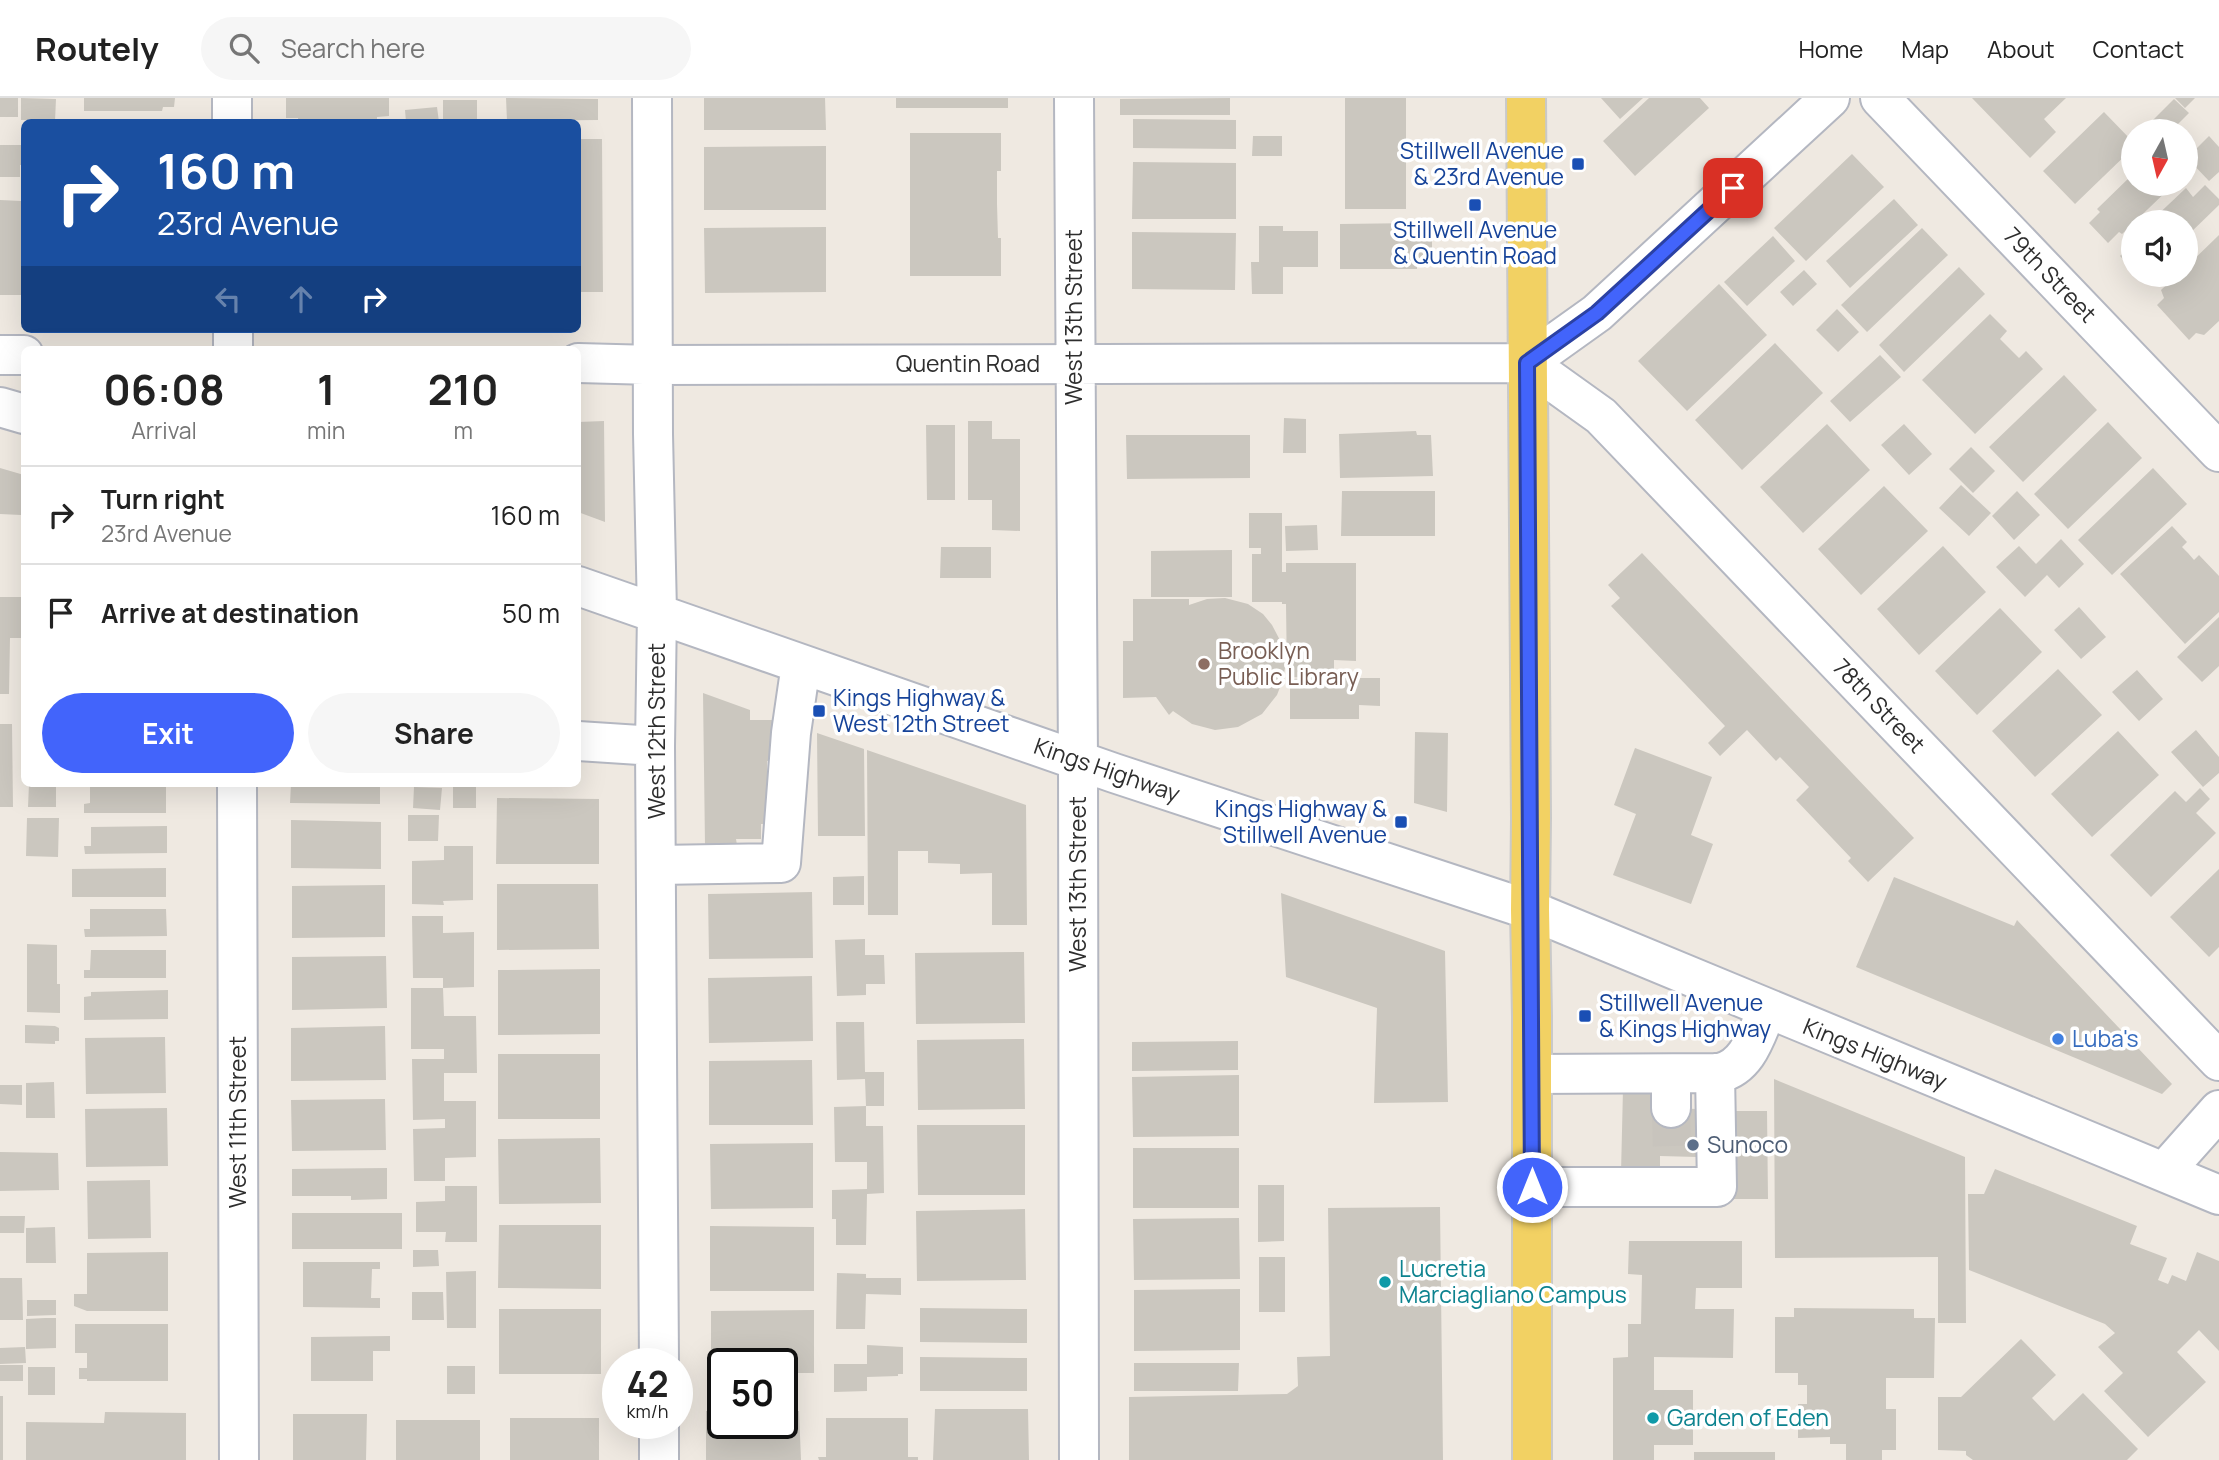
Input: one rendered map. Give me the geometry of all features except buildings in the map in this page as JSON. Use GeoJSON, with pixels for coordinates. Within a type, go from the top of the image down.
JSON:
{"type":"FeatureCollection","features":[{"type":"Feature","properties":{"kind":"main road"},"geometry":{"type":"LineString","coordinates":[[1526,98],[1532,1460]]}},
{"type":"Feature","properties":{"kind":"street"},"geometry":{"type":"LineString","coordinates":[[232,98],[232,119]]}},
{"type":"Feature","properties":{"kind":"street","name":"West 12th Street"},"geometry":{"type":"LineString","coordinates":[[652,98],[657,612],[655,746],[659,1348]]}},
{"type":"Feature","properties":{"kind":"street","name":"West 13th Street"},"geometry":{"type":"LineString","coordinates":[[1074,98],[1079,1460]]}},
{"type":"Feature","properties":{"kind":"street"},"geometry":{"type":"LineString","coordinates":[[1527,363],[1597,313],[1830,98]]}},
{"type":"Feature","properties":{"kind":"street","name":"79th Street"},"geometry":{"type":"LineString","coordinates":[[1880,98],[2219,452]]}},
{"type":"Feature","properties":{"kind":"street"},"geometry":{"type":"LineString","coordinates":[[0,355],[21,355]]}},
{"type":"Feature","properties":{"kind":"street","name":"Quentin Road"},"geometry":{"type":"LineString","coordinates":[[581,363],[1527,363]]}},
{"type":"Feature","properties":{"kind":"street","name":"78th Street"},"geometry":{"type":"LineString","coordinates":[[1527,363],[1601,416],[2219,1061]]}},
{"type":"Feature","properties":{"kind":"street"},"geometry":{"type":"LineString","coordinates":[[0,407],[21,413]]}},
{"type":"Feature","properties":{"kind":"street","name":"Kings Highway"},"geometry":{"type":"LineString","coordinates":[[581,587],[1078,761],[1530,910],[2219,1195]]}},
{"type":"Feature","properties":{"kind":"street"},"geometry":{"type":"LineString","coordinates":[[657,864],[781,863],[791,733],[801,664]]}},
{"type":"Feature","properties":{"kind":"street"},"geometry":{"type":"LineString","coordinates":[[581,741],[655,746]]}},
{"type":"Feature","properties":{"kind":"street","name":"West 11th Street"},"geometry":{"type":"LineString","coordinates":[[237,787],[239,1460]]}},
{"type":"Feature","properties":{"kind":"street"},"geometry":{"type":"LineString","coordinates":[[1532,1074],[1671,1091],[1715,1073],[1730,1071],[1742,1062],[1767,1010]]}},
{"type":"Feature","properties":{"kind":"street"},"geometry":{"type":"LineString","coordinates":[[1532,1187],[1672,1172],[1717,1187],[1715,1073]]}},
{"type":"Feature","properties":{"kind":"street"},"geometry":{"type":"LineString","coordinates":[[2164,1172],[2219,1110]]}},
{"type":"Feature","properties":{"kind":"street"},"geometry":{"type":"LineString","coordinates":[[659,1439],[659,1460]]}},
{"type":"Feature","properties":{"kind":"tunnel"},"geometry":{"type":"LineString","coordinates":[[1671,1108],[1672,1157]]}},
{"type":"Feature","properties":{"kind":"place","name":"Stillwell Avenue & 23rd Avenue"},"geometry":{"type":"Point","coordinates":[1578,164]}},
{"type":"Feature","properties":{"kind":"place","name":"Stillwell Avenue & Quentin Road"},"geometry":{"type":"Point","coordinates":[1475,205]}},
{"type":"Feature","properties":{"kind":"place","name":"Brooklyn Public Library"},"geometry":{"type":"Point","coordinates":[1204,664]}},
{"type":"Feature","properties":{"kind":"place","name":"Kings Highway & West 12th Street"},"geometry":{"type":"Point","coordinates":[819,711]}},
{"type":"Feature","properties":{"kind":"place","name":"Kings Highway & Stillwell Avenue"},"geometry":{"type":"Point","coordinates":[1401,822]}},
{"type":"Feature","properties":{"kind":"place","name":"Stillwell Avenue & Kings Highway"},"geometry":{"type":"Point","coordinates":[1585,1016]}},
{"type":"Feature","properties":{"kind":"place","name":"Luba's"},"geometry":{"type":"Point","coordinates":[2058,1039]}},
{"type":"Feature","properties":{"kind":"place","name":"Sunoco"},"geometry":{"type":"Point","coordinates":[1693,1145]}},
{"type":"Feature","properties":{"kind":"place","name":"Lucretia Marciagliano Campus"},"geometry":{"type":"Point","coordinates":[1385,1282]}},
{"type":"Feature","properties":{"kind":"place","name":"Garden of Eden"},"geometry":{"type":"Point","coordinates":[1653,1418]}},
{"type":"Feature","properties":{"kind":"route"},"geometry":{"type":"LineString","coordinates":[[1532,1187],[1527,363],[1597,313],[1733,188]]}}]}
